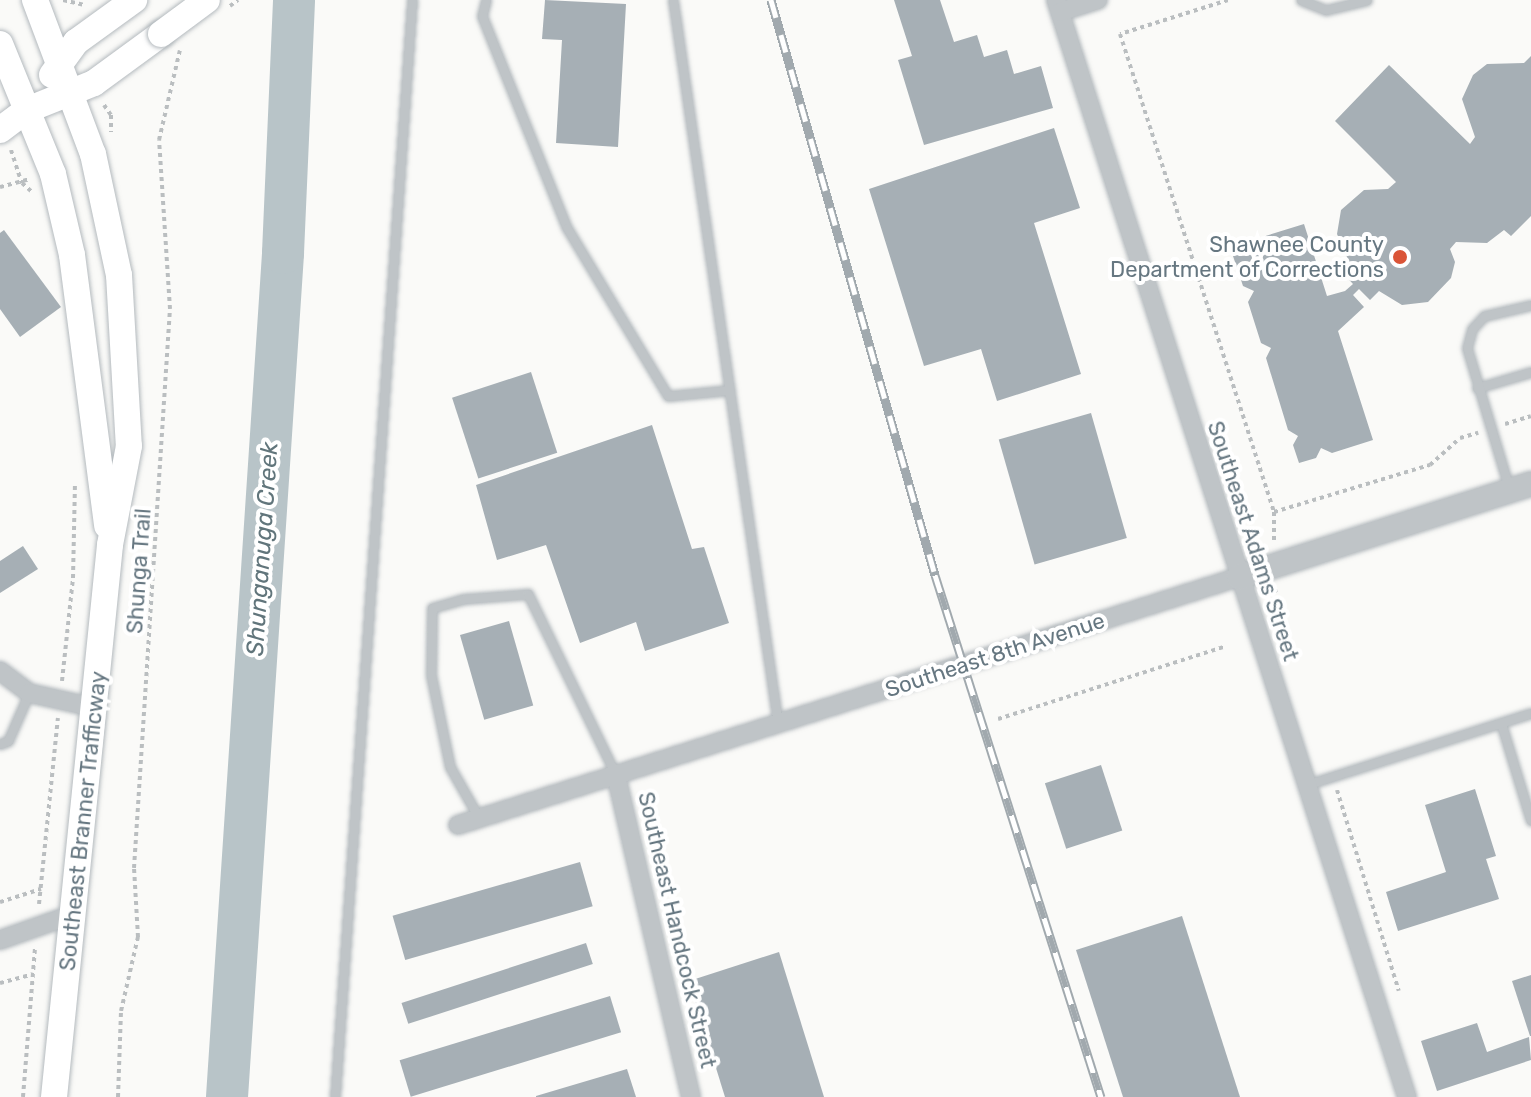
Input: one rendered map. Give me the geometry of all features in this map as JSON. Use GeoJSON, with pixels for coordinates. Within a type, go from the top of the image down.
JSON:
{"type":"FeatureCollection","features":[{"type":"Feature","properties":{"kind":"main road","name":"Southeast Branner Trafficway"},"geometry":{"type":"LineString","coordinates":[[35,0],[93,154],[125,319],[129,446],[110,545],[96,708],[54,1097]]}},
{"type":"Feature","properties":{"kind":"main road"},"geometry":{"type":"LineString","coordinates":[[2,129],[27,110],[76,42],[134,0]]}},
{"type":"Feature","properties":{"kind":"main road"},"geometry":{"type":"LineString","coordinates":[[27,110],[94,83],[171,41],[207,0]]}},
{"type":"Feature","properties":{"kind":"main road","name":"Southeast Branner Trafficway"},"geometry":{"type":"LineString","coordinates":[[0,44],[53,174],[79,292],[110,545]]}},
{"type":"Feature","properties":{"kind":"street"},"geometry":{"type":"LineString","coordinates":[[1058,6],[1098,0]]}},
{"type":"Feature","properties":{"kind":"street","name":"Southeast Adams Street"},"geometry":{"type":"LineString","coordinates":[[1058,6],[1407,1097]]}},
{"type":"Feature","properties":{"kind":"street","name":"Southeast 8th Avenue"},"geometry":{"type":"LineString","coordinates":[[458,825],[1520,488]]}},
{"type":"Feature","properties":{"kind":"street"},"geometry":{"type":"LineString","coordinates":[[0,671],[29,693],[59,703],[96,708]]}},
{"type":"Feature","properties":{"kind":"street","name":"Southeast Handcock Street"},"geometry":{"type":"LineString","coordinates":[[616,775],[691,1097]]}},
{"type":"Feature","properties":{"kind":"street"},"geometry":{"type":"LineString","coordinates":[[0,940],[74,914]]}},
{"type":"Feature","properties":{"kind":"lane"},"geometry":{"type":"LineString","coordinates":[[335,1097],[412,0]]}},
{"type":"Feature","properties":{"kind":"lane"},"geometry":{"type":"LineString","coordinates":[[486,0],[482,16],[567,228],[668,396],[730,390]]}},
{"type":"Feature","properties":{"kind":"lane"},"geometry":{"type":"LineString","coordinates":[[673,0],[778,724]]}},
{"type":"Feature","properties":{"kind":"lane"},"geometry":{"type":"LineString","coordinates":[[1301,0],[1326,10],[1367,0]]}},
{"type":"Feature","properties":{"kind":"lane"},"geometry":{"type":"LineString","coordinates":[[1520,488],[1490,429],[1467,348],[1472,329],[1484,316],[1531,305]]}},
{"type":"Feature","properties":{"kind":"lane"},"geometry":{"type":"LineString","coordinates":[[1477,388],[1531,372]]}},
{"type":"Feature","properties":{"kind":"lane"},"geometry":{"type":"LineString","coordinates":[[479,818],[450,767],[431,675],[432,608],[464,599],[528,594],[616,775]]}},
{"type":"Feature","properties":{"kind":"lane"},"geometry":{"type":"LineString","coordinates":[[0,744],[8,741],[29,693]]}},
{"type":"Feature","properties":{"kind":"lane"},"geometry":{"type":"LineString","coordinates":[[1309,784],[1531,713]]}},
{"type":"Feature","properties":{"kind":"lane"},"geometry":{"type":"LineString","coordinates":[[1501,723],[1531,821]]}},
{"type":"Feature","properties":{"kind":"path"},"geometry":{"type":"LineString","coordinates":[[63,0],[93,3]]}},
{"type":"Feature","properties":{"kind":"path"},"geometry":{"type":"LineString","coordinates":[[1228,0],[1120,34],[1274,512],[1274,566],[1285,629],[1272,632]]}},
{"type":"Feature","properties":{"kind":"path","name":"Shunga Trail"},"geometry":{"type":"LineString","coordinates":[[118,1097],[121,1011],[138,937],[134,868],[170,309],[159,140],[171,41]]}},
{"type":"Feature","properties":{"kind":"path"},"geometry":{"type":"LineString","coordinates":[[2,129],[22,183],[34,194]]}},
{"type":"Feature","properties":{"kind":"path"},"geometry":{"type":"LineString","coordinates":[[1274,512],[1430,465],[1460,438],[1531,416]]}},
{"type":"Feature","properties":{"kind":"path"},"geometry":{"type":"LineString","coordinates":[[23,1097],[35,929],[74,563],[74,477]]}},
{"type":"Feature","properties":{"kind":"path"},"geometry":{"type":"LineString","coordinates":[[998,719],[1224,647]]}},
{"type":"Feature","properties":{"kind":"path"},"geometry":{"type":"LineString","coordinates":[[1335,784],[1399,991]]}},
{"type":"Feature","properties":{"kind":"path"},"geometry":{"type":"LineString","coordinates":[[0,902],[41,889]]}},
{"type":"Feature","properties":{"kind":"path"},"geometry":{"type":"LineString","coordinates":[[0,983],[33,974]]}},
{"type":"Feature","properties":{"kind":"building"},"geometry":{"type":"Polygon","coordinates":[[[545,0],[626,4],[618,147],[556,143],[562,40],[542,39],[545,0]]]}},
{"type":"Feature","properties":{"kind":"building"},"geometry":{"type":"Polygon","coordinates":[[[894,0],[940,0],[954,42],[977,35],[984,57],[1007,50],[1014,74],[1041,66],[1053,108],[924,145],[898,60],[912,56],[894,0]]]}},
{"type":"Feature","properties":{"kind":"building","name":"Shawnee County Department of Corrections"},"geometry":{"type":"Polygon","coordinates":[[[1531,56],[1531,216],[1511,236],[1504,230],[1487,243],[1456,242],[1450,249],[1455,262],[1451,278],[1428,302],[1402,305],[1379,291],[1370,300],[1359,289],[1353,295],[1364,307],[1338,331],[1373,440],[1332,453],[1321,448],[1316,458],[1299,463],[1293,445],[1298,436],[1288,430],[1266,358],[1271,348],[1261,343],[1248,302],[1254,291],[1243,286],[1230,247],[1304,224],[1327,296],[1345,291],[1353,284],[1341,271],[1350,264],[1337,234],[1341,210],[1364,190],[1388,189],[1396,182],[1335,121],[1389,65],[1470,144],[1475,137],[1462,99],[1473,75],[1487,64],[1524,63],[1531,56]]]}},
{"type":"Feature","properties":{"kind":"building"},"geometry":{"type":"Polygon","coordinates":[[[1054,128],[1080,208],[1034,223],[1081,374],[997,401],[981,349],[924,366],[869,189],[1054,128]]]}},
{"type":"Feature","properties":{"kind":"building"},"geometry":{"type":"Polygon","coordinates":[[[4,230],[61,307],[20,337],[0,309],[0,233],[4,230]]]}},
{"type":"Feature","properties":{"kind":"building"},"geometry":{"type":"Polygon","coordinates":[[[531,372],[557,453],[478,478],[452,398],[531,372]]]}},
{"type":"Feature","properties":{"kind":"building"},"geometry":{"type":"Polygon","coordinates":[[[1091,413],[1127,538],[1035,564],[999,439],[1091,413]]]}},
{"type":"Feature","properties":{"kind":"building"},"geometry":{"type":"Polygon","coordinates":[[[652,425],[692,549],[704,547],[729,623],[645,651],[636,622],[580,643],[546,545],[497,560],[476,485],[652,425]]]}},
{"type":"Feature","properties":{"kind":"building"},"geometry":{"type":"Polygon","coordinates":[[[23,546],[38,569],[0,593],[0,561],[23,546]]]}},
{"type":"Feature","properties":{"kind":"building"},"geometry":{"type":"Polygon","coordinates":[[[509,621],[533,706],[484,720],[460,635],[509,621]]]}},
{"type":"Feature","properties":{"kind":"building"},"geometry":{"type":"Polygon","coordinates":[[[1101,765],[1122,831],[1066,849],[1045,783],[1101,765]]]}},
{"type":"Feature","properties":{"kind":"building"},"geometry":{"type":"Polygon","coordinates":[[[1475,789],[1496,856],[1486,859],[1499,899],[1398,931],[1386,892],[1446,872],[1425,805],[1475,789]]]}},
{"type":"Feature","properties":{"kind":"building"},"geometry":{"type":"Polygon","coordinates":[[[580,862],[593,906],[405,960],[393,916],[580,862]]]}},
{"type":"Feature","properties":{"kind":"building"},"geometry":{"type":"Polygon","coordinates":[[[1182,916],[1240,1097],[1123,1097],[1076,950],[1182,916]]]}},
{"type":"Feature","properties":{"kind":"building"},"geometry":{"type":"Polygon","coordinates":[[[586,943],[593,964],[408,1024],[401,1003],[586,943]]]}},
{"type":"Feature","properties":{"kind":"building"},"geometry":{"type":"Polygon","coordinates":[[[779,952],[824,1097],[725,1097],[689,981],[779,952]]]}},
{"type":"Feature","properties":{"kind":"building"},"geometry":{"type":"Polygon","coordinates":[[[1531,975],[1531,1036],[1530,1036],[1512,981],[1531,975]]]}},
{"type":"Feature","properties":{"kind":"building"},"geometry":{"type":"Polygon","coordinates":[[[610,996],[621,1032],[411,1097],[400,1060],[610,996]]]}},
{"type":"Feature","properties":{"kind":"building"},"geometry":{"type":"Polygon","coordinates":[[[1477,1023],[1487,1052],[1529,1037],[1531,1060],[1437,1091],[1421,1041],[1477,1023]]]}},
{"type":"Feature","properties":{"kind":"building"},"geometry":{"type":"Polygon","coordinates":[[[627,1069],[636,1097],[536,1097],[536,1096],[627,1069]]]}},
{"type":"Feature","properties":{"kind":"waterway","name":"Shunganuga Creek"},"geometry":{"type":"LineString","coordinates":[[227,1097],[283,253],[294,0]]}},
{"type":"Feature","properties":{"kind":"railway"},"geometry":{"type":"LineString","coordinates":[[771,0],[935,575],[1101,1097]]}},
{"type":"Feature","properties":{"kind":"place","name":"Shawnee County Department of Corrections"},"geometry":{"type":"Point","coordinates":[1400,257]}}]}
